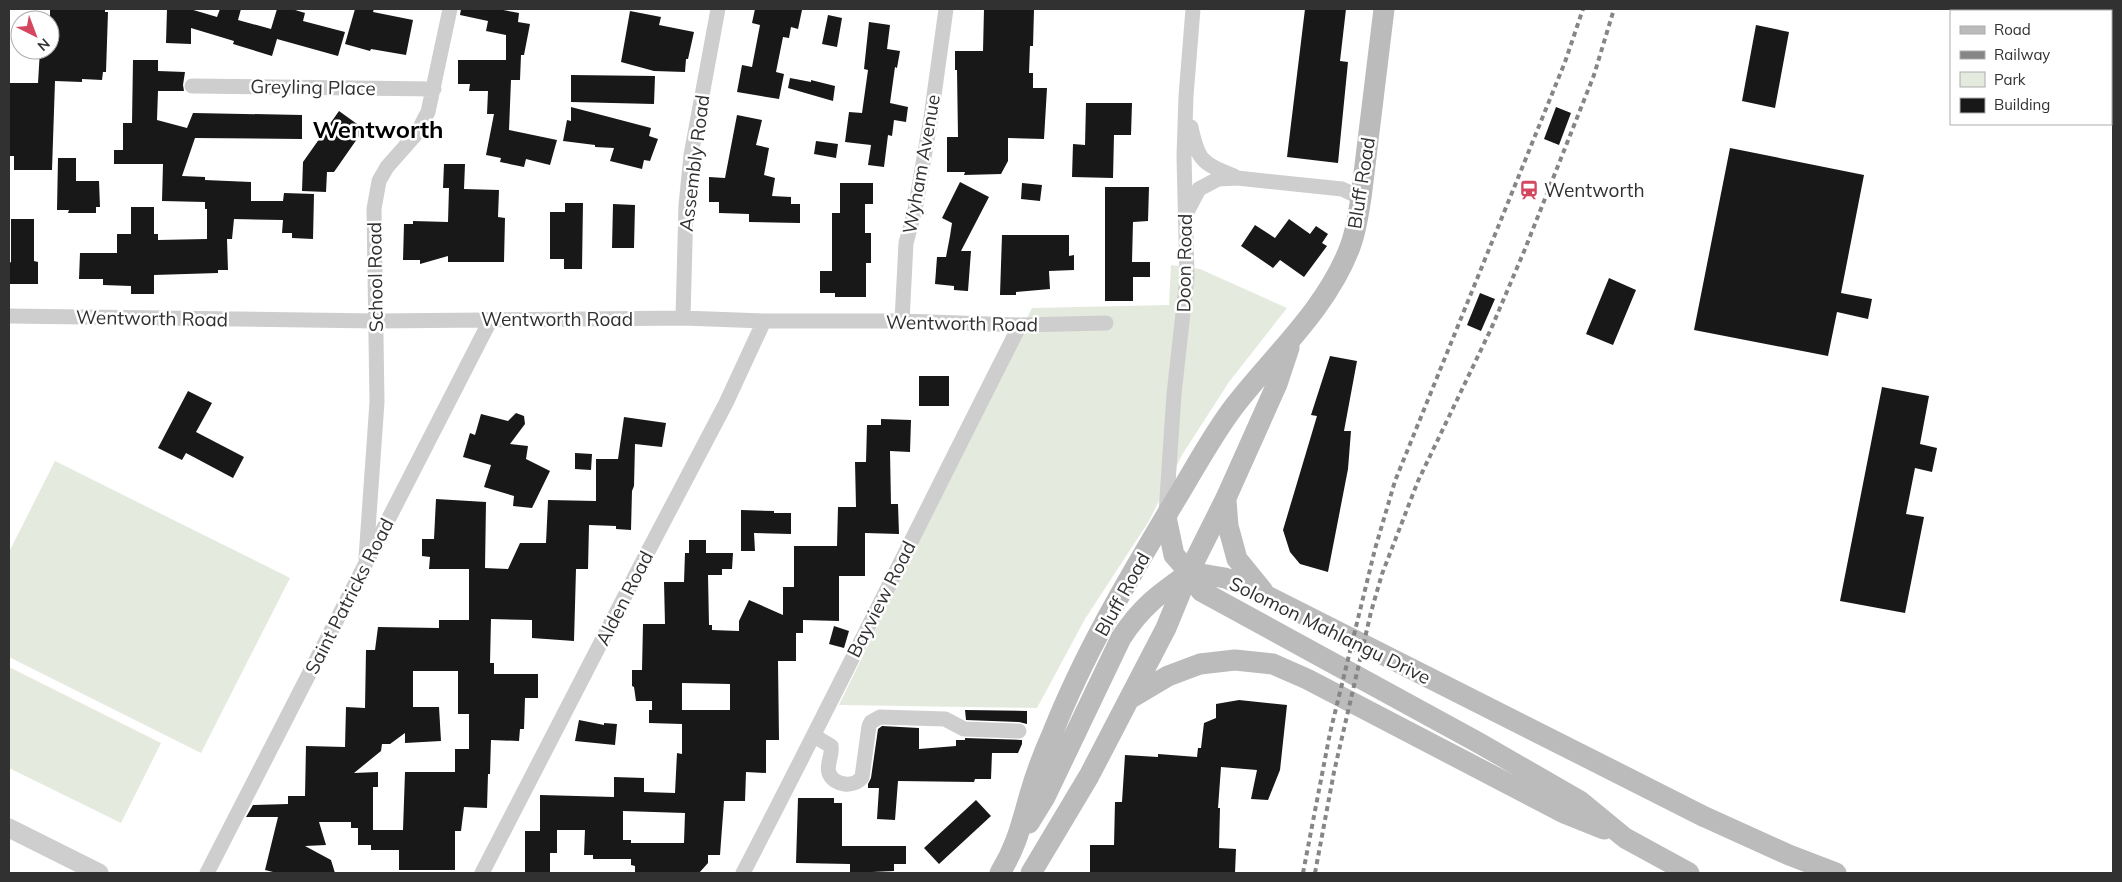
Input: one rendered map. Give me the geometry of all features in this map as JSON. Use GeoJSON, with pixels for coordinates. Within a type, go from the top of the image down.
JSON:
{"type":"FeatureCollection","features":[{"type":"Feature","properties":{"kind":"main road","name":"Bluff Road"},"geometry":{"type":"LineString","coordinates":[[1000,873],[1018,841],[1030,792],[1068,695],[1108,615],[1234,406],[1261,373],[1292,340],[1339,271],[1354,235],[1361,198],[1384,9]]}},
{"type":"Feature","properties":{"kind":"main road","name":"Bluff Road"},"geometry":{"type":"LineString","coordinates":[[1031,873],[1089,776],[1166,628],[1189,572],[1226,498],[1277,384],[1292,340]]}},
{"type":"Feature","properties":{"kind":"main road"},"geometry":{"type":"LineString","coordinates":[[1226,498],[1228,526],[1232,547],[1237,559],[1270,598]]}},
{"type":"Feature","properties":{"kind":"main road"},"geometry":{"type":"LineString","coordinates":[[1018,841],[1045,797],[1121,638],[1135,616],[1149,602],[1189,572],[1174,555],[1166,517]]}},
{"type":"Feature","properties":{"kind":"main road","name":"Solomon Mahlangu Drive"},"geometry":{"type":"LineString","coordinates":[[1189,572],[1225,578],[1248,587],[1730,829],[1836,873]]}},
{"type":"Feature","properties":{"kind":"main road","name":"Solomon Mahlangu Drive"},"geometry":{"type":"LineString","coordinates":[[1189,572],[1201,591],[1479,742],[1580,801],[1626,838],[1689,873]]}},
{"type":"Feature","properties":{"kind":"main road"},"geometry":{"type":"LineString","coordinates":[[1131,698],[1168,676],[1200,664],[1235,660],[1273,664],[1296,674],[1564,813],[1626,838]]}},
{"type":"Feature","properties":{"kind":"street","name":"School Road"},"geometry":{"type":"LineString","coordinates":[[365,564],[376,402],[374,209],[380,181],[388,167],[417,133],[428,112],[450,9]]}},
{"type":"Feature","properties":{"kind":"street","name":"Assembly Road"},"geometry":{"type":"LineString","coordinates":[[683,318],[686,205],[692,155],[718,9]]}},
{"type":"Feature","properties":{"kind":"street","name":"Wyham Avenue"},"geometry":{"type":"LineString","coordinates":[[902,320],[906,243],[915,210],[925,154],[946,9]]}},
{"type":"Feature","properties":{"kind":"street","name":"Doon Road"},"geometry":{"type":"LineString","coordinates":[[1166,517],[1174,394],[1187,277],[1184,156],[1186,96],[1193,9]]}},
{"type":"Feature","properties":{"kind":"street","name":"Greyling Place"},"geometry":{"type":"LineString","coordinates":[[192,86],[434,89]]}},
{"type":"Feature","properties":{"kind":"street"},"geometry":{"type":"LineString","coordinates":[[1186,96],[1197,153],[1204,162],[1237,178]]}},
{"type":"Feature","properties":{"kind":"street"},"geometry":{"type":"LineString","coordinates":[[1186,214],[1199,189],[1218,179],[1237,178],[1342,188],[1361,198]]}},
{"type":"Feature","properties":{"kind":"street","name":"Wentworth Road"},"geometry":{"type":"LineString","coordinates":[[9,316],[376,321],[491,318],[683,318],[764,321],[902,320],[1020,325],[1106,323]]}},
{"type":"Feature","properties":{"kind":"street","name":"Saint Patricks Road"},"geometry":{"type":"LineString","coordinates":[[207,873],[491,318]]}},
{"type":"Feature","properties":{"kind":"street","name":"Alden Road"},"geometry":{"type":"LineString","coordinates":[[482,873],[726,403],[764,321]]}},
{"type":"Feature","properties":{"kind":"street","name":"Bayview Road"},"geometry":{"type":"LineString","coordinates":[[743,873],[814,736],[1020,325]]}},
{"type":"Feature","properties":{"kind":"street"},"geometry":{"type":"LineString","coordinates":[[814,736],[831,746],[832,753],[828,770],[831,776],[839,783],[852,784],[862,777],[869,726],[871,722],[880,717],[945,719],[964,729],[1019,731]]}},
{"type":"Feature","properties":{"kind":"street"},"geometry":{"type":"LineString","coordinates":[[9,828],[99,873]]}},
{"type":"Feature","properties":{"kind":"green space"},"geometry":{"type":"Polygon","coordinates":[[[1171,265],[1200,269],[1287,308],[1229,382],[1182,455],[1149,521],[1085,619],[1037,708],[839,705],[1032,308],[1169,305],[1171,265]]]}},
{"type":"Feature","properties":{"kind":"green space"},"geometry":{"type":"Polygon","coordinates":[[[55,461],[290,578],[201,753],[9,657],[9,552],[55,461]]]}},
{"type":"Feature","properties":{"kind":"green space"},"geometry":{"type":"Polygon","coordinates":[[[9,667],[161,743],[121,823],[9,768],[9,667]]]}},
{"type":"Feature","properties":{"kind":"building"},"geometry":{"type":"Polygon","coordinates":[[[105,9],[105,12],[108,12],[106,72],[103,72],[102,80],[82,79],[82,82],[55,81],[52,170],[14,170],[14,156],[9,156],[9,83],[38,83],[39,60],[60,60],[60,10],[50,10],[105,9]]]}},
{"type":"Feature","properties":{"kind":"building"},"geometry":{"type":"Polygon","coordinates":[[[167,9],[190,9],[217,17],[220,9],[241,9],[238,20],[271,29],[277,9],[292,9],[305,13],[303,21],[345,32],[338,56],[277,39],[272,56],[233,44],[234,41],[191,28],[191,44],[166,43],[167,9]]]}},
{"type":"Feature","properties":{"kind":"building"},"geometry":{"type":"Polygon","coordinates":[[[355,9],[374,9],[373,12],[413,20],[406,55],[371,49],[370,51],[345,44],[355,9]]]}},
{"type":"Feature","properties":{"kind":"building"},"geometry":{"type":"Polygon","coordinates":[[[461,9],[498,9],[519,13],[518,22],[530,24],[524,55],[521,55],[520,80],[511,80],[509,130],[557,140],[550,165],[526,159],[524,167],[500,162],[501,158],[486,155],[494,114],[487,114],[488,91],[469,91],[470,84],[458,84],[458,60],[506,60],[506,35],[486,31],[488,21],[460,15],[461,9]]]}},
{"type":"Feature","properties":{"kind":"building"},"geometry":{"type":"Polygon","coordinates":[[[755,9],[802,10],[798,29],[791,27],[789,38],[783,37],[776,72],[784,74],[779,99],[737,92],[742,65],[752,67],[760,25],[752,23],[755,9]]]}},
{"type":"Feature","properties":{"kind":"building"},"geometry":{"type":"Polygon","coordinates":[[[984,9],[1034,10],[1033,46],[1030,46],[1029,73],[1033,73],[1033,88],[1047,88],[1044,139],[1008,138],[1008,161],[1001,174],[964,175],[965,172],[947,172],[947,137],[958,137],[955,51],[983,51],[984,9]]]}},
{"type":"Feature","properties":{"kind":"building"},"geometry":{"type":"Polygon","coordinates":[[[1305,9],[1346,9],[1340,61],[1348,62],[1338,163],[1287,157],[1305,9]]]}},
{"type":"Feature","properties":{"kind":"building"},"geometry":{"type":"Polygon","coordinates":[[[630,11],[661,17],[659,25],[694,32],[688,59],[686,59],[685,72],[654,71],[621,62],[630,11]]]}},
{"type":"Feature","properties":{"kind":"building"},"geometry":{"type":"Polygon","coordinates":[[[828,15],[842,18],[837,47],[822,44],[828,15]]]}},
{"type":"Feature","properties":{"kind":"building"},"geometry":{"type":"Polygon","coordinates":[[[869,22],[890,25],[887,49],[900,51],[897,68],[895,67],[890,103],[908,107],[906,122],[894,120],[892,136],[888,135],[884,167],[868,165],[871,145],[845,142],[849,112],[862,113],[868,70],[864,69],[869,22]]]}},
{"type":"Feature","properties":{"kind":"building"},"geometry":{"type":"Polygon","coordinates":[[[1756,25],[1789,32],[1775,108],[1742,101],[1756,25]]]}},
{"type":"Feature","properties":{"kind":"building"},"geometry":{"type":"Polygon","coordinates":[[[133,60],[158,60],[158,71],[185,72],[184,91],[158,91],[157,120],[187,128],[193,113],[302,115],[302,139],[195,138],[182,176],[205,177],[205,180],[251,182],[251,201],[283,201],[284,193],[314,194],[313,239],[292,238],[292,233],[282,233],[283,220],[234,219],[232,239],[227,239],[228,270],[218,270],[218,273],[154,275],[154,294],[131,294],[131,286],[103,285],[103,279],[79,279],[80,253],[117,253],[117,234],[131,234],[131,207],[154,207],[154,234],[158,234],[158,240],[207,239],[207,209],[205,209],[205,202],[162,201],[163,164],[114,164],[114,150],[123,150],[123,123],[132,123],[133,60]]]}},
{"type":"Feature","properties":{"kind":"building"},"geometry":{"type":"Polygon","coordinates":[[[571,75],[655,76],[654,104],[571,102],[571,75]]]}},
{"type":"Feature","properties":{"kind":"building"},"geometry":{"type":"Polygon","coordinates":[[[790,78],[811,82],[811,80],[835,86],[833,101],[788,88],[790,78]]]}},
{"type":"Feature","properties":{"kind":"building"},"geometry":{"type":"Polygon","coordinates":[[[1086,103],[1132,103],[1131,135],[1114,135],[1113,178],[1072,177],[1073,144],[1085,145],[1086,103]]]}},
{"type":"Feature","properties":{"kind":"building"},"geometry":{"type":"Polygon","coordinates":[[[571,107],[651,128],[649,136],[658,139],[650,161],[644,160],[642,169],[610,161],[614,148],[595,147],[595,145],[563,141],[567,120],[571,121],[571,107]]]}},
{"type":"Feature","properties":{"kind":"building"},"geometry":{"type":"Polygon","coordinates":[[[1556,107],[1571,113],[1559,145],[1544,139],[1556,107]]]}},
{"type":"Feature","properties":{"kind":"building"},"geometry":{"type":"Polygon","coordinates":[[[339,111],[364,129],[334,172],[327,172],[326,192],[302,191],[303,162],[339,111]]]}},
{"type":"Feature","properties":{"kind":"building"},"geometry":{"type":"Polygon","coordinates":[[[737,115],[762,120],[756,145],[769,148],[764,175],[775,178],[772,196],[791,197],[791,204],[800,204],[800,223],[749,222],[749,214],[719,213],[719,202],[709,202],[709,177],[725,178],[737,115]]]}},
{"type":"Feature","properties":{"kind":"building"},"geometry":{"type":"Polygon","coordinates":[[[816,141],[838,144],[836,158],[814,154],[816,141]]]}},
{"type":"Feature","properties":{"kind":"building"},"geometry":{"type":"Polygon","coordinates":[[[1730,148],[1864,175],[1841,293],[1872,299],[1868,319],[1837,312],[1828,356],[1694,330],[1730,148]]]}},
{"type":"Feature","properties":{"kind":"building"},"geometry":{"type":"Polygon","coordinates":[[[58,158],[76,158],[76,181],[99,181],[100,207],[96,207],[96,213],[68,213],[69,210],[57,210],[58,158]]]}},
{"type":"Feature","properties":{"kind":"building"},"geometry":{"type":"Polygon","coordinates":[[[444,164],[465,164],[464,189],[499,190],[498,217],[505,218],[504,262],[448,262],[448,256],[420,264],[420,260],[403,260],[404,224],[413,224],[413,221],[448,222],[449,188],[443,188],[444,164]]]}},
{"type":"Feature","properties":{"kind":"building"},"geometry":{"type":"Polygon","coordinates":[[[960,182],[989,197],[961,251],[971,251],[968,291],[954,290],[954,286],[935,284],[937,257],[946,257],[952,223],[942,218],[960,182]]]}},
{"type":"Feature","properties":{"kind":"building"},"geometry":{"type":"Polygon","coordinates":[[[840,183],[873,183],[873,204],[865,204],[865,233],[871,233],[871,263],[866,263],[866,297],[835,297],[835,293],[820,293],[820,271],[832,271],[832,213],[840,213],[840,183]]]}},
{"type":"Feature","properties":{"kind":"building"},"geometry":{"type":"Polygon","coordinates":[[[1022,183],[1042,185],[1040,201],[1021,199],[1022,183]]]}},
{"type":"Feature","properties":{"kind":"building"},"geometry":{"type":"Polygon","coordinates":[[[1105,187],[1149,187],[1148,221],[1133,222],[1132,262],[1150,262],[1150,277],[1133,277],[1133,301],[1105,301],[1105,187]]]}},
{"type":"Feature","properties":{"kind":"building"},"geometry":{"type":"Polygon","coordinates":[[[565,203],[583,203],[582,269],[564,269],[564,259],[550,259],[550,212],[565,212],[565,203]]]}},
{"type":"Feature","properties":{"kind":"building"},"geometry":{"type":"Polygon","coordinates":[[[613,204],[635,205],[634,248],[612,248],[613,204]]]}},
{"type":"Feature","properties":{"kind":"building"},"geometry":{"type":"Polygon","coordinates":[[[11,219],[34,219],[34,261],[38,262],[38,284],[9,284],[11,219]]]}},
{"type":"Feature","properties":{"kind":"building"},"geometry":{"type":"Polygon","coordinates":[[[1289,219],[1310,234],[1316,226],[1328,234],[1322,243],[1327,246],[1304,277],[1280,260],[1273,268],[1241,246],[1255,225],[1275,238],[1289,219]]]}},
{"type":"Feature","properties":{"kind":"building"},"geometry":{"type":"Polygon","coordinates":[[[1002,235],[1069,235],[1069,256],[1074,255],[1074,270],[1049,271],[1050,289],[1016,292],[1016,295],[1000,295],[1002,235]]]}},
{"type":"Feature","properties":{"kind":"building"},"geometry":{"type":"Polygon","coordinates":[[[1609,278],[1636,290],[1613,345],[1586,334],[1609,278]]]}},
{"type":"Feature","properties":{"kind":"building"},"geometry":{"type":"Polygon","coordinates":[[[1480,293],[1495,299],[1481,331],[1467,325],[1480,293]]]}},
{"type":"Feature","properties":{"kind":"building"},"geometry":{"type":"Polygon","coordinates":[[[1330,356],[1357,361],[1344,431],[1351,431],[1348,469],[1328,572],[1300,564],[1290,552],[1283,530],[1317,416],[1311,415],[1330,356]]]}},
{"type":"Feature","properties":{"kind":"building"},"geometry":{"type":"Polygon","coordinates":[[[919,376],[949,376],[949,406],[919,406],[919,376]]]}},
{"type":"Feature","properties":{"kind":"building"},"geometry":{"type":"Polygon","coordinates":[[[1882,387],[1929,396],[1920,444],[1937,448],[1932,472],[1915,468],[1906,514],[1924,517],[1905,613],[1840,601],[1882,387]]]}},
{"type":"Feature","properties":{"kind":"building"},"geometry":{"type":"Polygon","coordinates":[[[188,391],[212,403],[196,432],[244,457],[233,478],[186,453],[182,460],[158,448],[188,391]]]}},
{"type":"Feature","properties":{"kind":"building"},"geometry":{"type":"Polygon","coordinates":[[[516,413],[524,416],[525,424],[510,444],[528,446],[526,459],[550,471],[532,508],[513,506],[514,496],[484,487],[491,465],[463,457],[470,433],[475,435],[481,414],[508,421],[516,413]]]}},
{"type":"Feature","properties":{"kind":"building"},"geometry":{"type":"Polygon","coordinates":[[[624,417],[666,423],[662,447],[635,444],[631,530],[616,529],[616,526],[589,525],[588,569],[576,569],[574,641],[532,638],[532,620],[491,619],[490,663],[494,663],[494,674],[538,674],[538,698],[525,698],[524,729],[520,729],[519,741],[491,740],[487,808],[464,807],[461,831],[455,831],[455,870],[399,870],[399,850],[371,850],[371,845],[358,845],[358,828],[351,828],[351,822],[319,822],[326,845],[305,846],[331,860],[335,873],[277,873],[265,870],[278,817],[246,817],[253,805],[288,804],[288,796],[305,796],[306,746],[345,747],[346,707],[365,708],[366,650],[375,650],[378,627],[439,628],[439,620],[469,620],[469,569],[429,569],[430,557],[422,556],[422,539],[434,539],[436,499],[486,502],[485,568],[508,569],[520,543],[546,543],[548,500],[596,501],[596,459],[618,459],[624,417]],[[413,671],[413,707],[439,707],[441,741],[405,743],[405,733],[390,744],[382,744],[381,751],[354,773],[378,772],[378,787],[373,787],[373,830],[403,830],[405,772],[455,772],[455,749],[469,749],[469,714],[458,714],[458,671],[413,671]]]}},
{"type":"Feature","properties":{"kind":"building"},"geometry":{"type":"Polygon","coordinates":[[[881,419],[911,420],[910,452],[890,451],[891,504],[898,504],[899,534],[865,533],[865,576],[839,576],[839,621],[803,620],[803,633],[796,633],[796,661],[778,661],[779,740],[766,740],[766,773],[746,772],[745,801],[724,801],[720,855],[708,855],[708,863],[699,873],[635,873],[635,866],[631,865],[631,859],[593,859],[593,855],[584,855],[585,830],[557,830],[557,853],[550,853],[550,873],[525,873],[525,831],[540,831],[540,795],[614,797],[614,777],[644,778],[644,792],[675,793],[677,753],[682,754],[682,724],[649,723],[649,710],[652,710],[652,701],[636,701],[634,687],[632,686],[632,670],[642,670],[643,624],[665,624],[664,582],[684,582],[685,553],[689,553],[689,540],[706,540],[706,553],[733,553],[732,569],[722,569],[722,575],[708,575],[709,625],[712,625],[712,630],[739,631],[739,621],[749,600],[783,615],[783,587],[794,587],[794,546],[837,546],[838,507],[856,507],[855,462],[866,462],[867,425],[881,425],[881,419]],[[682,683],[682,710],[730,710],[730,684],[682,683]],[[623,811],[623,840],[631,840],[631,843],[684,843],[685,813],[623,811]]]}},
{"type":"Feature","properties":{"kind":"building"},"geometry":{"type":"Polygon","coordinates":[[[575,453],[592,454],[591,470],[575,469],[575,453]]]}},
{"type":"Feature","properties":{"kind":"building"},"geometry":{"type":"Polygon","coordinates":[[[741,510],[791,513],[791,534],[754,533],[755,551],[741,551],[741,510]]]}},
{"type":"Feature","properties":{"kind":"building"},"geometry":{"type":"Polygon","coordinates":[[[834,626],[849,631],[844,648],[829,644],[834,626]]]}},
{"type":"Feature","properties":{"kind":"building"},"geometry":{"type":"Polygon","coordinates":[[[1239,700],[1287,705],[1280,770],[1268,800],[1251,799],[1257,770],[1221,767],[1218,808],[1220,808],[1219,848],[1236,849],[1235,873],[1090,873],[1090,845],[1114,845],[1115,802],[1122,802],[1125,755],[1158,757],[1158,754],[1197,757],[1198,748],[1201,748],[1204,723],[1216,718],[1216,704],[1239,700]]]}},
{"type":"Feature","properties":{"kind":"building"},"geometry":{"type":"Polygon","coordinates":[[[965,710],[1027,711],[1027,724],[966,720],[965,710]]]}},
{"type":"Feature","properties":{"kind":"building"},"geometry":{"type":"Polygon","coordinates":[[[579,720],[604,725],[604,723],[617,724],[615,745],[575,741],[579,720]]]}},
{"type":"Feature","properties":{"kind":"building"},"geometry":{"type":"Polygon","coordinates":[[[882,726],[919,728],[919,749],[956,746],[956,740],[965,740],[965,738],[1022,740],[1022,744],[1018,753],[992,753],[991,779],[975,779],[974,782],[898,781],[895,820],[877,819],[879,788],[868,788],[868,784],[871,778],[878,729],[882,726]]]}},
{"type":"Feature","properties":{"kind":"building"},"geometry":{"type":"Polygon","coordinates":[[[798,798],[834,798],[834,803],[842,803],[842,846],[906,846],[906,864],[894,864],[894,871],[850,873],[850,864],[796,863],[798,798]]]}},
{"type":"Feature","properties":{"kind":"building"},"geometry":{"type":"Polygon","coordinates":[[[976,800],[991,816],[939,864],[924,848],[976,800]]]}},
{"type":"Feature","properties":{"kind":"railway"},"geometry":{"type":"LineString","coordinates":[[1303,873],[1330,733],[1375,549],[1395,481],[1565,62],[1583,9]]}},
{"type":"Feature","properties":{"kind":"railway"},"geometry":{"type":"LineString","coordinates":[[1315,873],[1334,772],[1371,612],[1382,574],[1418,481],[1491,329],[1525,249],[1594,75],[1614,9]]}},
{"type":"Feature","properties":{"kind":"place","name":"Wentworth"},"geometry":{"type":"Point","coordinates":[1529,190]}},
{"type":"Feature","properties":{"kind":"district","name":"Wentworth"},"geometry":{"type":"Point","coordinates":[378,129]}}]}
